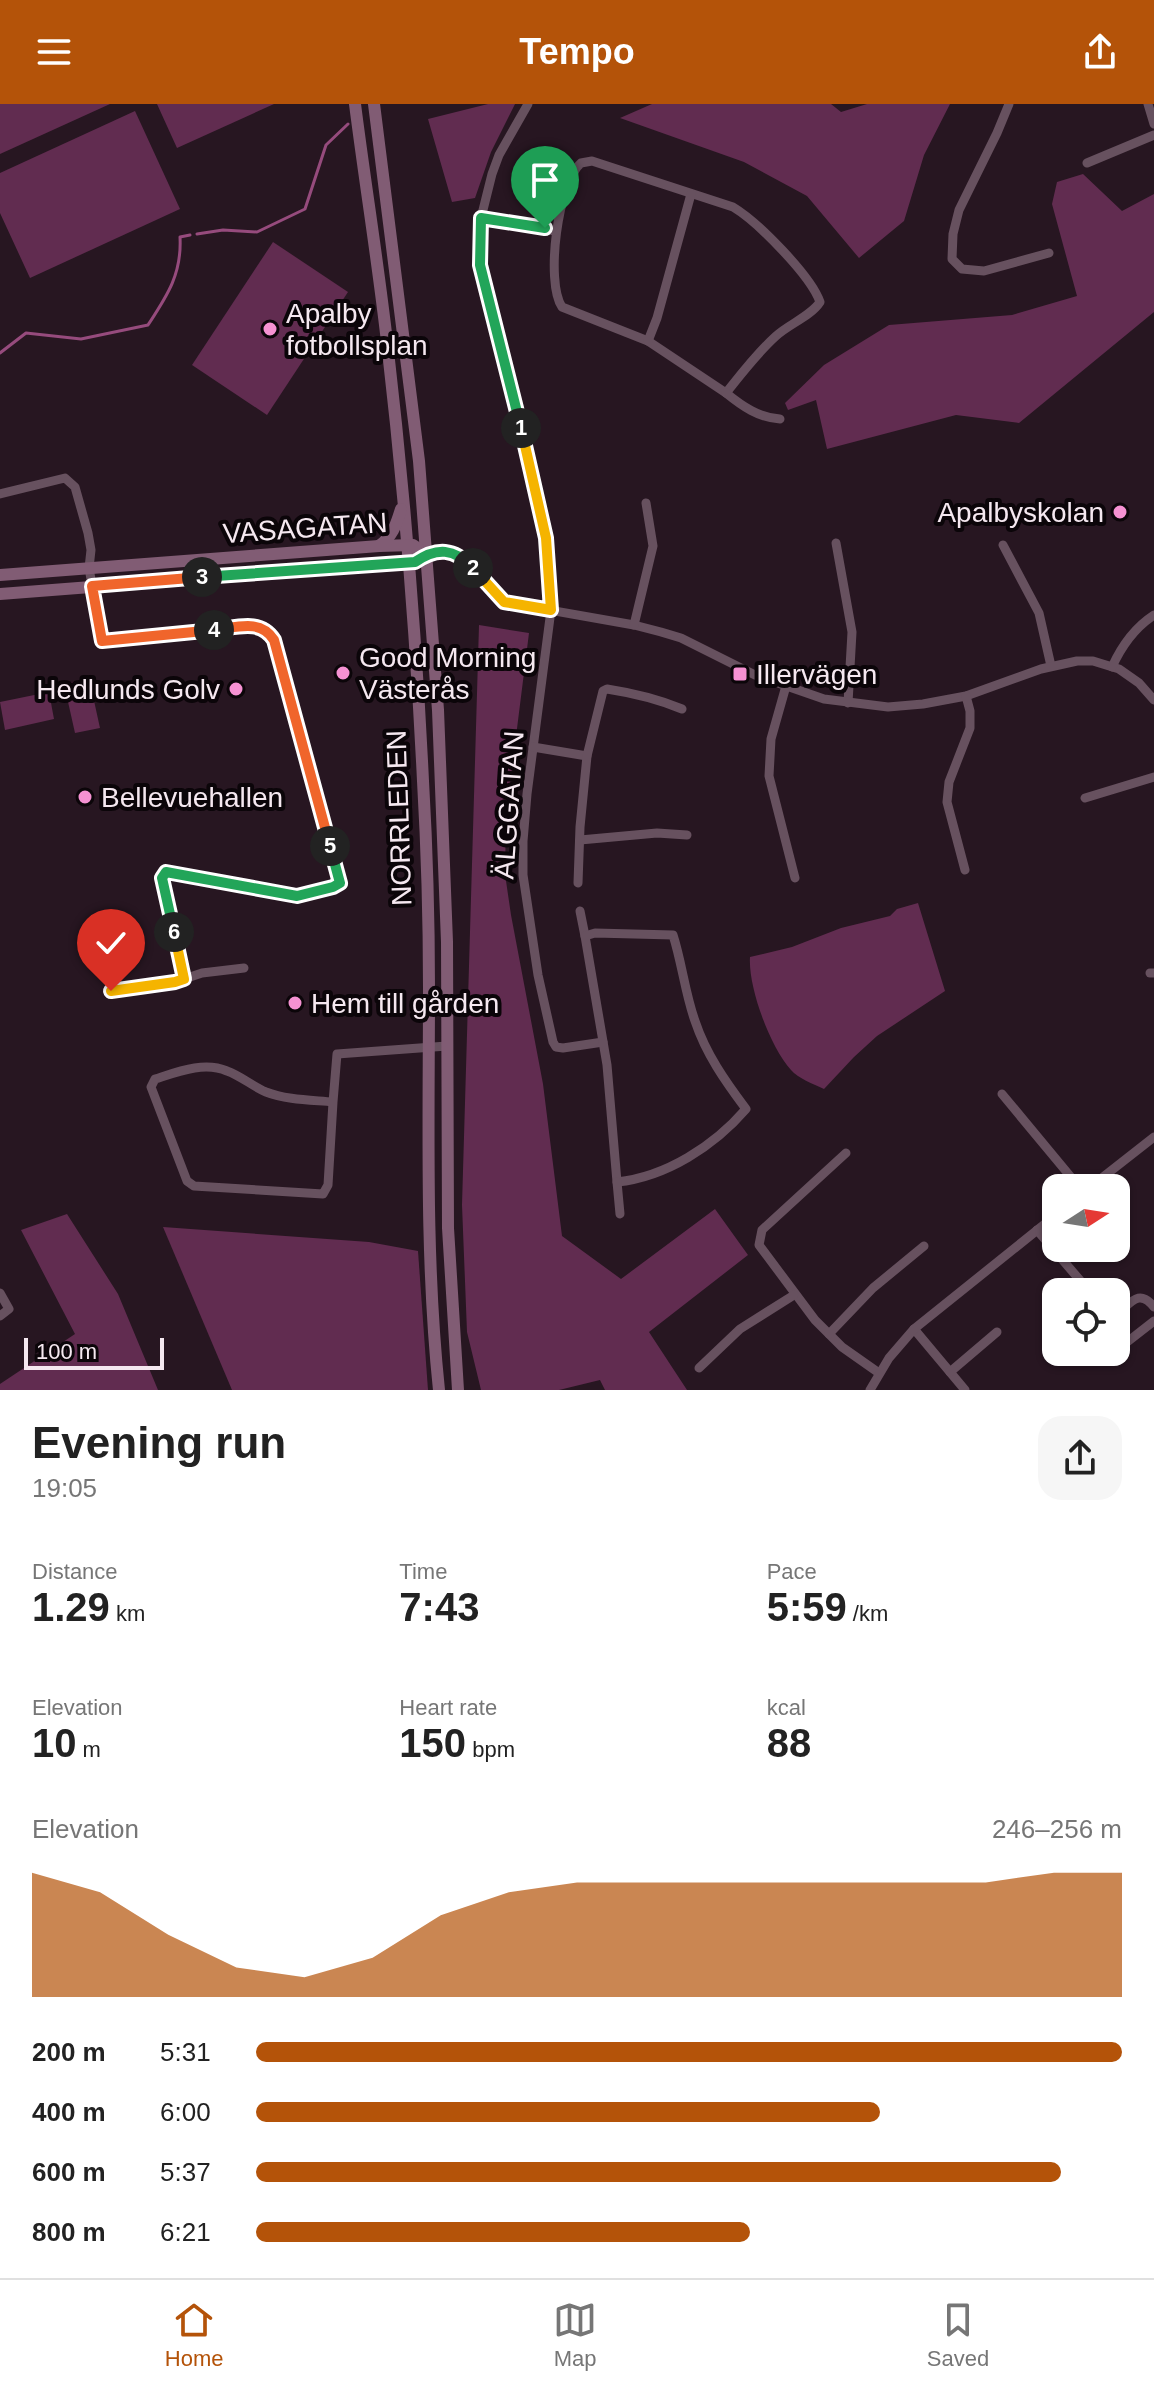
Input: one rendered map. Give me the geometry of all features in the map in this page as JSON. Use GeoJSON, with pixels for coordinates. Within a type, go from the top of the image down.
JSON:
{"type":"FeatureCollection","features":[{"type":"Feature","properties":{"kind":"main road","name":"NORRLEDEN"},"geometry":{"type":"LineString","coordinates":[[355,104],[387,341],[407,545],[423,781],[429,984],[430,1278],[439,1390]]}},
{"type":"Feature","properties":{"kind":"main road","name":"NORRLEDEN"},"geometry":{"type":"LineString","coordinates":[[374,104],[409,372],[427,554],[443,821],[448,1228],[458,1390]]}},
{"type":"Feature","properties":{"kind":"main road"},"geometry":{"type":"LineString","coordinates":[[379,546],[389,539],[395,529],[403,502]]}},
{"type":"Feature","properties":{"kind":"main road","name":"VASAGATAN"},"geometry":{"type":"LineString","coordinates":[[0,575],[379,546],[413,545],[427,554],[408,563],[0,594]]}},
{"type":"Feature","properties":{"kind":"main road"},"geometry":{"type":"LineString","coordinates":[[379,565],[409,581]]}},
{"type":"Feature","properties":{"kind":"street","name":"ÄLGGATAN"},"geometry":{"type":"LineString","coordinates":[[528,104],[499,155],[492,174],[481,218],[480,265],[546,538],[551,610],[523,841],[523,875],[538,975],[553,1042],[556,1047],[563,1048],[603,1042]]}},
{"type":"Feature","properties":{"kind":"street"},"geometry":{"type":"LineString","coordinates":[[1009,104],[959,210],[953,234],[952,259],[962,269],[984,271],[1049,253]]}},
{"type":"Feature","properties":{"kind":"street"},"geometry":{"type":"LineString","coordinates":[[1148,104],[1154,124]]}},
{"type":"Feature","properties":{"kind":"street"},"geometry":{"type":"LineString","coordinates":[[1087,163],[1154,135]]}},
{"type":"Feature","properties":{"kind":"street"},"geometry":{"type":"LineString","coordinates":[[726,393],[773,338],[792,322],[815,310],[820,302],[817,293],[766,232],[746,214],[609,166],[592,161],[581,163],[566,187],[555,231],[558,301],[562,307],[648,341],[752,411],[780,419]]}},
{"type":"Feature","properties":{"kind":"street"},"geometry":{"type":"LineString","coordinates":[[648,341],[691,194]]}},
{"type":"Feature","properties":{"kind":"street"},"geometry":{"type":"LineString","coordinates":[[481,218],[555,231]]}},
{"type":"Feature","properties":{"kind":"street"},"geometry":{"type":"LineString","coordinates":[[0,494],[65,478],[75,487],[91,550],[89,568],[102,641],[258,626],[274,640],[340,883],[297,896],[166,872],[162,878],[184,979]]}},
{"type":"Feature","properties":{"kind":"street"},"geometry":{"type":"LineString","coordinates":[[634,625],[653,546],[646,503]]}},
{"type":"Feature","properties":{"kind":"street"},"geometry":{"type":"LineString","coordinates":[[836,543],[852,632],[848,703]]}},
{"type":"Feature","properties":{"kind":"street"},"geometry":{"type":"LineString","coordinates":[[1003,545],[1039,613],[1051,666]]}},
{"type":"Feature","properties":{"kind":"street"},"geometry":{"type":"LineString","coordinates":[[427,554],[451,552],[465,559],[504,602],[634,625],[681,638],[755,675],[824,699],[888,707],[923,704],[966,696],[1051,666],[1093,661],[1129,675],[1154,700]]}},
{"type":"Feature","properties":{"kind":"street"},"geometry":{"type":"LineString","coordinates":[[1112,667],[1121,648],[1142,623],[1154,615]]}},
{"type":"Feature","properties":{"kind":"street"},"geometry":{"type":"LineString","coordinates":[[786,686],[771,739],[769,776],[795,878]]}},
{"type":"Feature","properties":{"kind":"street"},"geometry":{"type":"LineString","coordinates":[[578,883],[587,756],[603,691],[607,689],[660,700],[682,709]]}},
{"type":"Feature","properties":{"kind":"street"},"geometry":{"type":"LineString","coordinates":[[965,870],[947,802],[949,782],[970,728],[966,696]]}},
{"type":"Feature","properties":{"kind":"street"},"geometry":{"type":"LineString","coordinates":[[533,747],[587,756]]}},
{"type":"Feature","properties":{"kind":"street"},"geometry":{"type":"LineString","coordinates":[[1085,798],[1154,777]]}},
{"type":"Feature","properties":{"kind":"street"},"geometry":{"type":"LineString","coordinates":[[580,840],[657,833],[687,835]]}},
{"type":"Feature","properties":{"kind":"street"},"geometry":{"type":"LineString","coordinates":[[580,911],[603,1042],[620,1214]]}},
{"type":"Feature","properties":{"kind":"street"},"geometry":{"type":"LineString","coordinates":[[585,936],[595,933],[673,935],[694,1020],[719,1071],[746,1109],[687,1158],[650,1176],[617,1182]]}},
{"type":"Feature","properties":{"kind":"street"},"geometry":{"type":"LineString","coordinates":[[111,991],[244,968]]}},
{"type":"Feature","properties":{"kind":"street"},"geometry":{"type":"LineString","coordinates":[[333,1102],[275,1095],[227,1070],[208,1067],[188,1069],[155,1079],[151,1087],[187,1181],[194,1186],[323,1194],[328,1185],[337,1054],[447,1046]]}},
{"type":"Feature","properties":{"kind":"street"},"geometry":{"type":"LineString","coordinates":[[1002,1094],[1068,1174]]}},
{"type":"Feature","properties":{"kind":"street"},"geometry":{"type":"LineString","coordinates":[[1107,1174],[1154,1137]]}},
{"type":"Feature","properties":{"kind":"street"},"geometry":{"type":"LineString","coordinates":[[846,1153],[762,1230],[759,1239],[761,1249],[794,1295],[829,1334],[879,1373]]}},
{"type":"Feature","properties":{"kind":"street"},"geometry":{"type":"LineString","coordinates":[[870,1390],[879,1373],[914,1329],[1042,1226]]}},
{"type":"Feature","properties":{"kind":"street"},"geometry":{"type":"LineString","coordinates":[[1037,1230],[1078,1278]]}},
{"type":"Feature","properties":{"kind":"street"},"geometry":{"type":"LineString","coordinates":[[829,1334],[873,1288],[924,1246]]}},
{"type":"Feature","properties":{"kind":"street"},"geometry":{"type":"LineString","coordinates":[[0,1293],[9,1309],[0,1316]]}},
{"type":"Feature","properties":{"kind":"street"},"geometry":{"type":"LineString","coordinates":[[699,1368],[740,1329],[794,1295]]}},
{"type":"Feature","properties":{"kind":"street"},"geometry":{"type":"LineString","coordinates":[[1130,1303],[1143,1297],[1154,1307]]}},
{"type":"Feature","properties":{"kind":"street"},"geometry":{"type":"LineString","coordinates":[[1130,1340],[1154,1321]]}},
{"type":"Feature","properties":{"kind":"street"},"geometry":{"type":"LineString","coordinates":[[914,1329],[965,1390]]}},
{"type":"Feature","properties":{"kind":"street"},"geometry":{"type":"LineString","coordinates":[[950,1372],[997,1332]]}},
{"type":"Feature","properties":{"kind":"shaded area"},"geometry":{"type":"Polygon","coordinates":[[[0,104],[110,104],[0,154],[0,104]]]}},
{"type":"Feature","properties":{"kind":"shaded area"},"geometry":{"type":"Polygon","coordinates":[[[157,104],[274,104],[177,148],[157,104]]]}},
{"type":"Feature","properties":{"kind":"shaded area"},"geometry":{"type":"Polygon","coordinates":[[[488,104],[515,104],[491,152],[475,198],[452,202],[428,119],[488,104]]]}},
{"type":"Feature","properties":{"kind":"shaded area"},"geometry":{"type":"Polygon","coordinates":[[[652,104],[831,104],[841,112],[867,104],[950,104],[924,155],[904,221],[859,258],[807,196],[744,162],[620,118],[652,104]]]}},
{"type":"Feature","properties":{"kind":"shaded area"},"geometry":{"type":"Polygon","coordinates":[[[135,111],[180,209],[30,278],[0,213],[0,173],[135,111]]]}},
{"type":"Feature","properties":{"kind":"shaded area"},"geometry":{"type":"Polygon","coordinates":[[[1083,174],[1122,211],[1154,194],[1154,312],[1019,423],[956,415],[827,449],[816,400],[788,410],[785,403],[824,365],[889,325],[1012,315],[1077,296],[1052,204],[1057,182],[1083,174]]]}},
{"type":"Feature","properties":{"kind":"shaded area","name":"Apalby fotbollsplan"},"geometry":{"type":"Polygon","coordinates":[[[273,242],[348,292],[267,415],[192,365],[273,242]]]}},
{"type":"Feature","properties":{"kind":"shaded area"},"geometry":{"type":"Polygon","coordinates":[[[479,625],[529,633],[506,816],[505,874],[543,1084],[562,1236],[621,1279],[715,1209],[748,1255],[649,1332],[687,1390],[605,1390],[600,1380],[559,1390],[481,1390],[467,1332],[462,1205],[479,625]]]}},
{"type":"Feature","properties":{"kind":"shaded area"},"geometry":{"type":"Polygon","coordinates":[[[89,678],[100,728],[75,733],[64,684],[89,678]]]}},
{"type":"Feature","properties":{"kind":"shaded area"},"geometry":{"type":"Polygon","coordinates":[[[49,692],[54,719],[5,730],[0,702],[49,692]]]}},
{"type":"Feature","properties":{"kind":"shaded area"},"geometry":{"type":"Polygon","coordinates":[[[918,903],[945,991],[877,1036],[824,1089],[798,1076],[775,1047],[762,1016],[750,970],[750,957],[890,916],[897,909],[918,903]]]}},
{"type":"Feature","properties":{"kind":"shaded area"},"geometry":{"type":"Polygon","coordinates":[[[67,1214],[118,1294],[158,1390],[0,1390],[0,1384],[75,1334],[21,1230],[67,1214]]]}},
{"type":"Feature","properties":{"kind":"shaded area"},"geometry":{"type":"Polygon","coordinates":[[[163,1227],[369,1242],[418,1251],[428,1390],[232,1390],[163,1227]]]}},
{"type":"Feature","properties":{"kind":"waterway"},"geometry":{"type":"LineString","coordinates":[[197,234],[223,230],[257,232],[305,209],[326,145],[348,124]]}},
{"type":"Feature","properties":{"kind":"waterway"},"geometry":{"type":"LineString","coordinates":[[0,353],[26,333],[81,339],[148,325],[176,273],[180,237],[190,235]]}},
{"type":"Feature","properties":{"kind":"place","name":"Apalby fotbollsplan"},"geometry":{"type":"Point","coordinates":[270,329]}},
{"type":"Feature","properties":{"kind":"place","name":"Apalbyskolan"},"geometry":{"type":"Point","coordinates":[1120,512]}},
{"type":"Feature","properties":{"kind":"place","name":"Good Morning Västerås"},"geometry":{"type":"Point","coordinates":[343,673]}},
{"type":"Feature","properties":{"kind":"place","name":"Illervägen"},"geometry":{"type":"Point","coordinates":[740,674]}},
{"type":"Feature","properties":{"kind":"place","name":"Hedlunds Golv"},"geometry":{"type":"Point","coordinates":[236,689]}},
{"type":"Feature","properties":{"kind":"place","name":"Bellevuehallen"},"geometry":{"type":"Point","coordinates":[85,797]}},
{"type":"Feature","properties":{"kind":"place","name":"Hem till gården"},"geometry":{"type":"Point","coordinates":[295,1003]}},
{"type":"Feature","properties":{"kind":"route"},"geometry":{"type":"LineString","coordinates":[[111,991],[184,979],[162,878],[166,872],[297,896],[340,883],[270,634],[258,626],[102,641],[92,586],[415,562],[427,554],[451,552],[465,559],[504,602],[551,610],[546,538],[480,265],[481,218],[545,228]]}}]}
